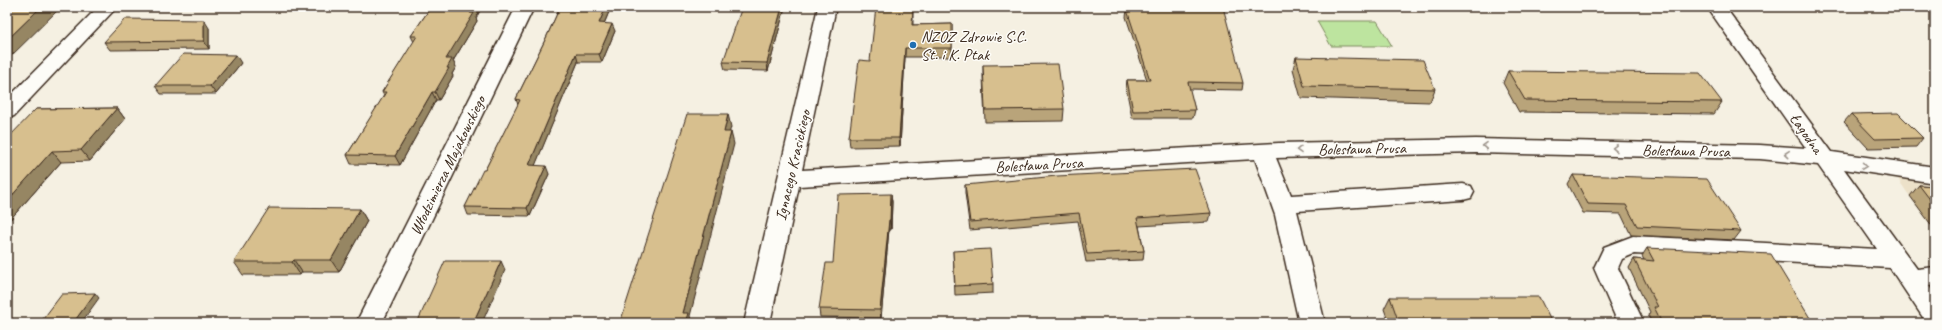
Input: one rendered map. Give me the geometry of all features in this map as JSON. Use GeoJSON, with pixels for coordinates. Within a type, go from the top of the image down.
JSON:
{"type":"FeatureCollection","features":[{"type":"Feature","properties":{"kind":"street"},"geometry":{"type":"LineString","coordinates":[[7,111],[108,7]]}},
{"type":"Feature","properties":{"kind":"street","name":"Włodzimierza Majakowskiego"},"geometry":{"type":"LineString","coordinates":[[369,323],[525,7]]}},
{"type":"Feature","properties":{"kind":"street","name":"Ignacego Krasickiego"},"geometry":{"type":"LineString","coordinates":[[757,323],[827,7]]}},
{"type":"Feature","properties":{"kind":"street","name":"Łagodna"},"geometry":{"type":"LineString","coordinates":[[1716,7],[1826,159],[1935,315]]}},
{"type":"Feature","properties":{"kind":"street","name":"Bolesława Prusa"},"geometry":{"type":"LineString","coordinates":[[789,179],[1263,151],[1468,146],[1537,146],[1760,152],[1826,159],[1935,176]]}},
{"type":"Feature","properties":{"kind":"street"},"geometry":{"type":"LineString","coordinates":[[1263,151],[1283,204],[1312,323]]}},
{"type":"Feature","properties":{"kind":"street"},"geometry":{"type":"LineString","coordinates":[[1283,204],[1463,192]]}},
{"type":"Feature","properties":{"kind":"street"},"geometry":{"type":"LineString","coordinates":[[1631,323],[1606,268],[1612,253],[1633,245],[1897,259]]}},
{"type":"Feature","properties":{"kind":"street","name":"Łagodna"},"geometry":{"type":"LineString","coordinates":[[1897,259],[1926,277],[1935,297]]}},
{"type":"Feature","properties":{"kind":"shaded area"},"geometry":{"type":"Polygon","coordinates":[[[1896,176],[1935,181],[1935,230],[1906,191],[1896,176]]]}},
{"type":"Feature","properties":{"kind":"green space"},"geometry":{"type":"Polygon","coordinates":[[[1317,21],[1377,21],[1392,46],[1331,46],[1317,21]]]}},
{"type":"Feature","properties":{"kind":"building"},"geometry":{"type":"Polygon","coordinates":[[[7,7],[41,7],[7,40],[7,7]]]}},
{"type":"Feature","properties":{"kind":"building"},"geometry":{"type":"Polygon","coordinates":[[[431,7],[474,7],[470,13],[474,13],[446,59],[452,59],[447,68],[449,68],[435,92],[432,92],[395,156],[347,155],[386,92],[382,92],[417,36],[411,36],[431,7]]]}},
{"type":"Feature","properties":{"kind":"building"},"geometry":{"type":"Polygon","coordinates":[[[560,7],[606,7],[599,23],[612,24],[599,54],[576,54],[529,165],[546,166],[527,208],[465,207],[520,100],[516,99],[560,7]]]}},
{"type":"Feature","properties":{"kind":"building"},"geometry":{"type":"Polygon","coordinates":[[[742,7],[782,7],[767,63],[723,62],[742,7]]]}},
{"type":"Feature","properties":{"kind":"building"},"geometry":{"type":"Polygon","coordinates":[[[876,7],[913,7],[912,25],[952,24],[952,48],[905,48],[899,138],[849,138],[859,60],[870,61],[876,7]]]}},
{"type":"Feature","properties":{"kind":"building"},"geometry":{"type":"Polygon","coordinates":[[[1223,7],[1243,83],[1188,82],[1195,110],[1133,111],[1127,80],[1150,80],[1127,10],[1223,7]]]}},
{"type":"Feature","properties":{"kind":"building"},"geometry":{"type":"Polygon","coordinates":[[[125,19],[204,20],[204,41],[104,42],[125,19]]]}},
{"type":"Feature","properties":{"kind":"building"},"geometry":{"type":"Polygon","coordinates":[[[183,54],[236,55],[210,86],[155,86],[183,54]]]}},
{"type":"Feature","properties":{"kind":"building"},"geometry":{"type":"Polygon","coordinates":[[[1296,57],[1423,60],[1435,89],[1304,86],[1296,57]]]}},
{"type":"Feature","properties":{"kind":"building"},"geometry":{"type":"Polygon","coordinates":[[[1058,64],[1064,109],[985,110],[983,65],[1058,64]]]}},
{"type":"Feature","properties":{"kind":"building"},"geometry":{"type":"Polygon","coordinates":[[[1508,71],[1700,73],[1722,102],[1525,100],[1508,71]]]}},
{"type":"Feature","properties":{"kind":"building"},"geometry":{"type":"Polygon","coordinates":[[[117,108],[81,150],[52,151],[7,201],[7,139],[36,109],[117,108]]]}},
{"type":"Feature","properties":{"kind":"building"},"geometry":{"type":"Polygon","coordinates":[[[1898,113],[1923,138],[1875,139],[1851,114],[1898,113]]]}},
{"type":"Feature","properties":{"kind":"building"},"geometry":{"type":"Polygon","coordinates":[[[687,114],[728,114],[724,132],[731,132],[683,313],[689,313],[686,323],[620,323],[687,114]]]}},
{"type":"Feature","properties":{"kind":"building"},"geometry":{"type":"Polygon","coordinates":[[[1195,169],[1211,213],[1137,218],[1144,251],[1087,254],[1079,213],[970,222],[965,185],[1057,176],[1195,169]]]}},
{"type":"Feature","properties":{"kind":"building"},"geometry":{"type":"Polygon","coordinates":[[[1573,175],[1707,179],[1741,231],[1637,226],[1626,205],[1588,204],[1573,175]]]}},
{"type":"Feature","properties":{"kind":"building"},"geometry":{"type":"Polygon","coordinates":[[[1919,185],[1935,186],[1935,206],[1919,185]]]}},
{"type":"Feature","properties":{"kind":"building"},"geometry":{"type":"Polygon","coordinates":[[[891,194],[890,220],[880,310],[819,309],[826,263],[833,263],[838,195],[891,194]]]}},
{"type":"Feature","properties":{"kind":"building"},"geometry":{"type":"Polygon","coordinates":[[[269,208],[360,209],[331,260],[234,262],[269,208]]]}},
{"type":"Feature","properties":{"kind":"building"},"geometry":{"type":"Polygon","coordinates":[[[1647,248],[1771,254],[1813,323],[1662,323],[1654,307],[1658,307],[1634,259],[1654,261],[1647,248]]]}},
{"type":"Feature","properties":{"kind":"building"},"geometry":{"type":"Polygon","coordinates":[[[990,249],[993,284],[955,286],[953,251],[990,249]]]}},
{"type":"Feature","properties":{"kind":"building"},"geometry":{"type":"Polygon","coordinates":[[[445,261],[501,261],[473,323],[417,323],[445,261]]]}},
{"type":"Feature","properties":{"kind":"building"},"geometry":{"type":"Polygon","coordinates":[[[95,293],[73,323],[40,323],[62,294],[95,293]]]}},
{"type":"Feature","properties":{"kind":"building"},"geometry":{"type":"Polygon","coordinates":[[[1390,297],[1539,297],[1552,323],[1399,323],[1390,297]]]}},
{"type":"Feature","properties":{"kind":"place","name":"NZOZ Zdrowie S.C. St. i K. Ptak"},"geometry":{"type":"Point","coordinates":[913,45]}}]}
